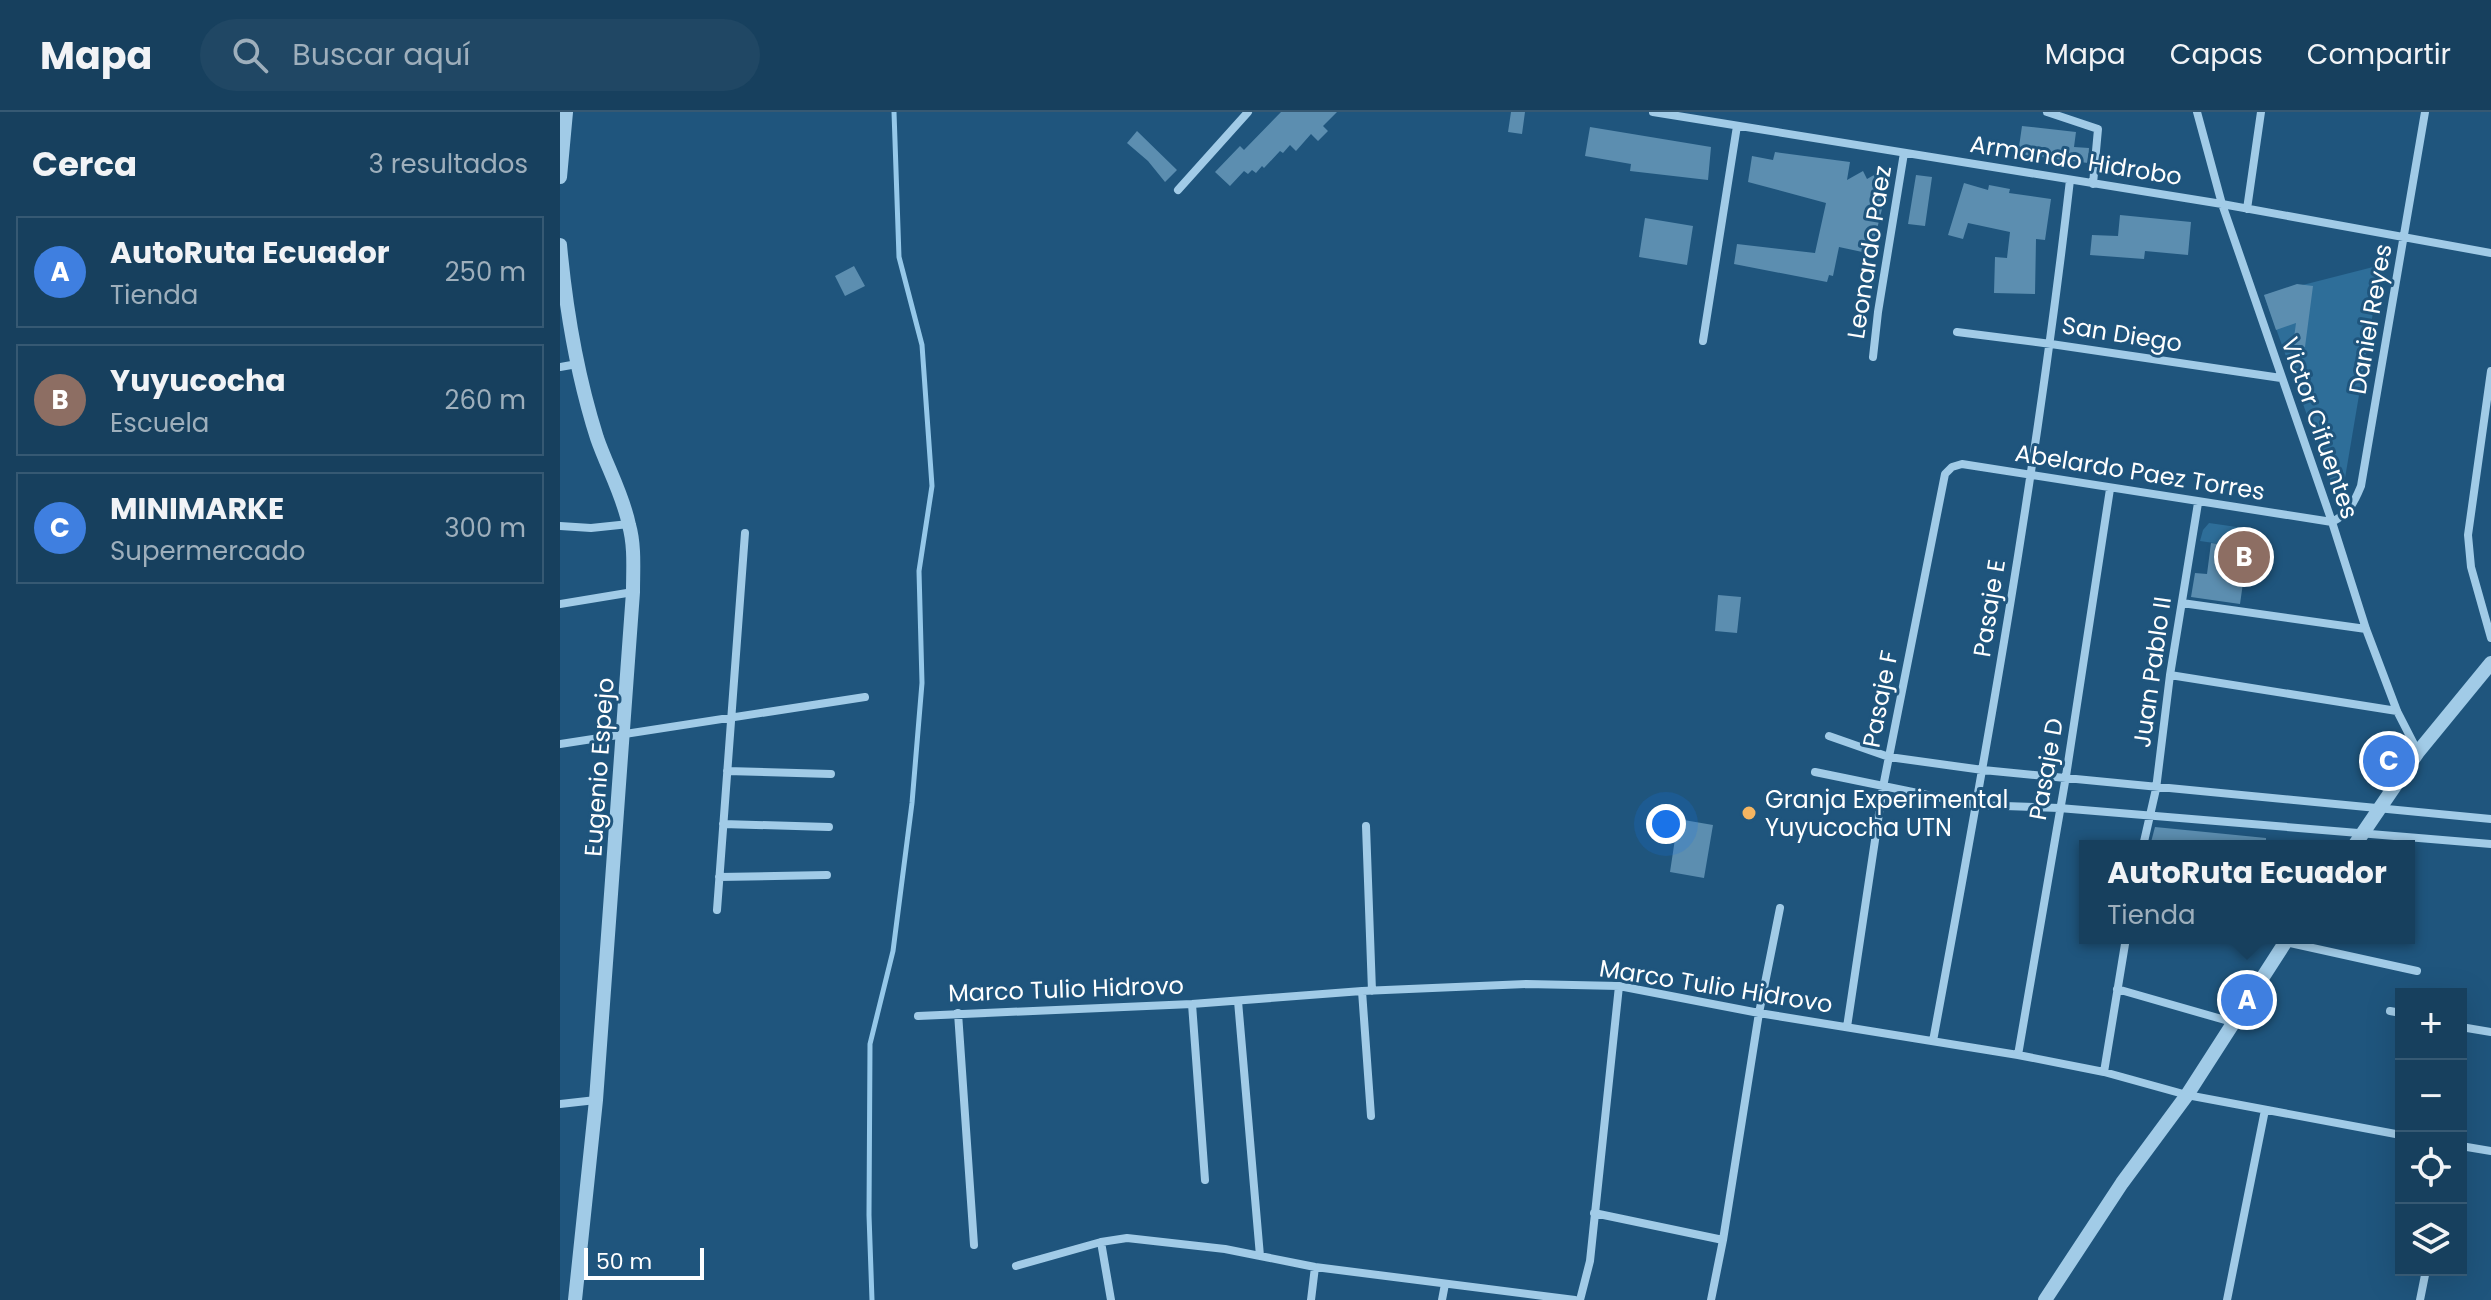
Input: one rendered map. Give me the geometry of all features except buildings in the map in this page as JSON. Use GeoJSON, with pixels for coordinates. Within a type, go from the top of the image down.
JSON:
{"type":"FeatureCollection","features":[{"type":"Feature","properties":{"kind":"street"},"geometry":{"type":"LineString","coordinates":[[560,177],[566,112]]}},
{"type":"Feature","properties":{"kind":"street"},"geometry":{"type":"LineString","coordinates":[[1178,190],[1248,112]]}},
{"type":"Feature","properties":{"kind":"street","name":"Armando Hidrobo"},"geometry":{"type":"LineString","coordinates":[[1653,112],[2222,204],[2491,253]]}},
{"type":"Feature","properties":{"kind":"street"},"geometry":{"type":"LineString","coordinates":[[2047,112],[2098,129],[2093,184]]}},
{"type":"Feature","properties":{"kind":"street","name":"Victor Cifuentes"},"geometry":{"type":"LineString","coordinates":[[2197,112],[2222,204],[2366,629],[2397,711],[2418,752]]}},
{"type":"Feature","properties":{"kind":"street"},"geometry":{"type":"LineString","coordinates":[[2247,209],[2261,112]]}},
{"type":"Feature","properties":{"kind":"street","name":"Daniel Reyes"},"geometry":{"type":"LineString","coordinates":[[2332,522],[2352,508],[2361,486],[2425,112]]}},
{"type":"Feature","properties":{"kind":"street"},"geometry":{"type":"LineString","coordinates":[[1703,341],[1737,126]]}},
{"type":"Feature","properties":{"kind":"street","name":"Leonardo Paez"},"geometry":{"type":"LineString","coordinates":[[1873,357],[1904,153]]}},
{"type":"Feature","properties":{"kind":"street","name":"Pasaje E"},"geometry":{"type":"LineString","coordinates":[[1933,1041],[1983,770],[2051,344],[2070,180]]}},
{"type":"Feature","properties":{"kind":"street","name":"Eugenio Espejo"},"geometry":{"type":"LineString","coordinates":[[560,245],[577,364],[597,438],[629,524],[633,557],[596,1100],[575,1300]]}},
{"type":"Feature","properties":{"kind":"street","name":"San Diego"},"geometry":{"type":"LineString","coordinates":[[1957,332],[2281,378]]}},
{"type":"Feature","properties":{"kind":"street"},"geometry":{"type":"LineString","coordinates":[[560,367],[577,364]]}},
{"type":"Feature","properties":{"kind":"street"},"geometry":{"type":"LineString","coordinates":[[2491,371],[2468,554],[2491,638]]}},
{"type":"Feature","properties":{"kind":"street","name":"Abelardo Paez Torres"},"geometry":{"type":"LineString","coordinates":[[1945,474],[1952,467],[1962,464],[2332,522]]}},
{"type":"Feature","properties":{"kind":"street","name":"Pasaje F"},"geometry":{"type":"LineString","coordinates":[[1847,1027],[1883,787],[1945,474]]}},
{"type":"Feature","properties":{"kind":"street","name":"Pasaje D"},"geometry":{"type":"LineString","coordinates":[[2018,1055],[2066,776],[2110,489]]}},
{"type":"Feature","properties":{"kind":"street","name":"Juan Pablo II"},"geometry":{"type":"LineString","coordinates":[[2144,840],[2156,789],[2170,675],[2198,503]]}},
{"type":"Feature","properties":{"kind":"street"},"geometry":{"type":"LineString","coordinates":[[560,526],[591,528],[629,524]]}},
{"type":"Feature","properties":{"kind":"street"},"geometry":{"type":"LineString","coordinates":[[717,910],[745,533]]}},
{"type":"Feature","properties":{"kind":"street"},"geometry":{"type":"LineString","coordinates":[[560,604],[633,592]]}},
{"type":"Feature","properties":{"kind":"street"},"geometry":{"type":"LineString","coordinates":[[2182,603],[2366,629]]}},
{"type":"Feature","properties":{"kind":"street"},"geometry":{"type":"LineString","coordinates":[[2358,840],[2418,752],[2491,663]]}},
{"type":"Feature","properties":{"kind":"street"},"geometry":{"type":"LineString","coordinates":[[2170,675],[2397,711]]}},
{"type":"Feature","properties":{"kind":"street"},"geometry":{"type":"LineString","coordinates":[[560,744],[865,697]]}},
{"type":"Feature","properties":{"kind":"street"},"geometry":{"type":"LineString","coordinates":[[1829,736],[1889,757],[1983,770],[2491,819]]}},
{"type":"Feature","properties":{"kind":"street"},"geometry":{"type":"LineString","coordinates":[[727,771],[831,774]]}},
{"type":"Feature","properties":{"kind":"street"},"geometry":{"type":"LineString","coordinates":[[1815,772],[1976,805],[2059,808],[2491,844]]}},
{"type":"Feature","properties":{"kind":"street"},"geometry":{"type":"LineString","coordinates":[[723,824],[829,827]]}},
{"type":"Feature","properties":{"kind":"street"},"geometry":{"type":"LineString","coordinates":[[1366,826],[1372,991]]}},
{"type":"Feature","properties":{"kind":"street"},"geometry":{"type":"LineString","coordinates":[[719,877],[827,875]]}},
{"type":"Feature","properties":{"kind":"street"},"geometry":{"type":"LineString","coordinates":[[1711,1300],[1759,1013],[1780,908]]}},
{"type":"Feature","properties":{"kind":"street"},"geometry":{"type":"LineString","coordinates":[[2104,1072],[2125,944]]}},
{"type":"Feature","properties":{"kind":"street"},"geometry":{"type":"LineString","coordinates":[[2045,1300],[2122,1183],[2187,1095],[2284,944]]}},
{"type":"Feature","properties":{"kind":"street"},"geometry":{"type":"LineString","coordinates":[[2304,944],[2417,971]]}},
{"type":"Feature","properties":{"kind":"street","name":"Marco Tulio Hidrovo"},"geometry":{"type":"LineString","coordinates":[[918,1016],[1192,1004],[1362,991],[1527,984],[1619,986],[1759,1013],[2018,1055],[2104,1072],[2187,1095],[2395,1134]]}},
{"type":"Feature","properties":{"kind":"street"},"geometry":{"type":"LineString","coordinates":[[1016,1266],[1101,1242],[1127,1238],[1260,1256],[1315,1267],[1577,1300],[1590,1261],[1619,986]]}},
{"type":"Feature","properties":{"kind":"street"},"geometry":{"type":"LineString","coordinates":[[2117,989],[2232,1022]]}},
{"type":"Feature","properties":{"kind":"street"},"geometry":{"type":"LineString","coordinates":[[1362,991],[1371,1116]]}},
{"type":"Feature","properties":{"kind":"street"},"geometry":{"type":"LineString","coordinates":[[1238,1001],[1260,1256]]}},
{"type":"Feature","properties":{"kind":"street"},"geometry":{"type":"LineString","coordinates":[[1192,1004],[1205,1180]]}},
{"type":"Feature","properties":{"kind":"street"},"geometry":{"type":"LineString","coordinates":[[2390,1011],[2395,1012]]}},
{"type":"Feature","properties":{"kind":"street"},"geometry":{"type":"LineString","coordinates":[[958,1013],[974,1245]]}},
{"type":"Feature","properties":{"kind":"street"},"geometry":{"type":"LineString","coordinates":[[2467,1028],[2491,1032]]}},
{"type":"Feature","properties":{"kind":"street"},"geometry":{"type":"LineString","coordinates":[[560,1104],[596,1100]]}},
{"type":"Feature","properties":{"kind":"street"},"geometry":{"type":"LineString","coordinates":[[2227,1300],[2265,1110]]}},
{"type":"Feature","properties":{"kind":"street"},"geometry":{"type":"LineString","coordinates":[[2467,1147],[2491,1151]]}},
{"type":"Feature","properties":{"kind":"street"},"geometry":{"type":"LineString","coordinates":[[1594,1213],[1723,1240]]}},
{"type":"Feature","properties":{"kind":"street"},"geometry":{"type":"LineString","coordinates":[[1101,1242],[1111,1300]]}},
{"type":"Feature","properties":{"kind":"street"},"geometry":{"type":"LineString","coordinates":[[1311,1300],[1315,1267]]}},
{"type":"Feature","properties":{"kind":"street"},"geometry":{"type":"LineString","coordinates":[[2420,1300],[2425,1276]]}},
{"type":"Feature","properties":{"kind":"street"},"geometry":{"type":"LineString","coordinates":[[1442,1300],[1445,1284]]}},
{"type":"Feature","properties":{"kind":"shaded area"},"geometry":{"type":"Polygon","coordinates":[[[2381,265],[2344,484],[2339,487],[2332,485],[2264,295],[2381,265]]]}},
{"type":"Feature","properties":{"kind":"shaded area"},"geometry":{"type":"Polygon","coordinates":[[[2209,523],[2251,529],[2248,548],[2200,541],[2209,523]]]}},
{"type":"Feature","properties":{"kind":"waterway"},"geometry":{"type":"LineString","coordinates":[[872,1300],[870,1044],[893,951],[912,803],[922,683],[919,571],[932,486],[922,345],[899,257],[894,112]]}},
{"type":"Feature","properties":{"kind":"place","name":"Yuyucocha"},"geometry":{"type":"Point","coordinates":[2244,557]}},
{"type":"Feature","properties":{"kind":"place","name":"MINIMARKE"},"geometry":{"type":"Point","coordinates":[2389,761]}},
{"type":"Feature","properties":{"kind":"place","name":"Granja Experimental Yuyucocha UTN"},"geometry":{"type":"Point","coordinates":[1749,813]}},
{"type":"Feature","properties":{"kind":"place","name":"AutoRuta Ecuador"},"geometry":{"type":"Point","coordinates":[2247,1000]}}]}
